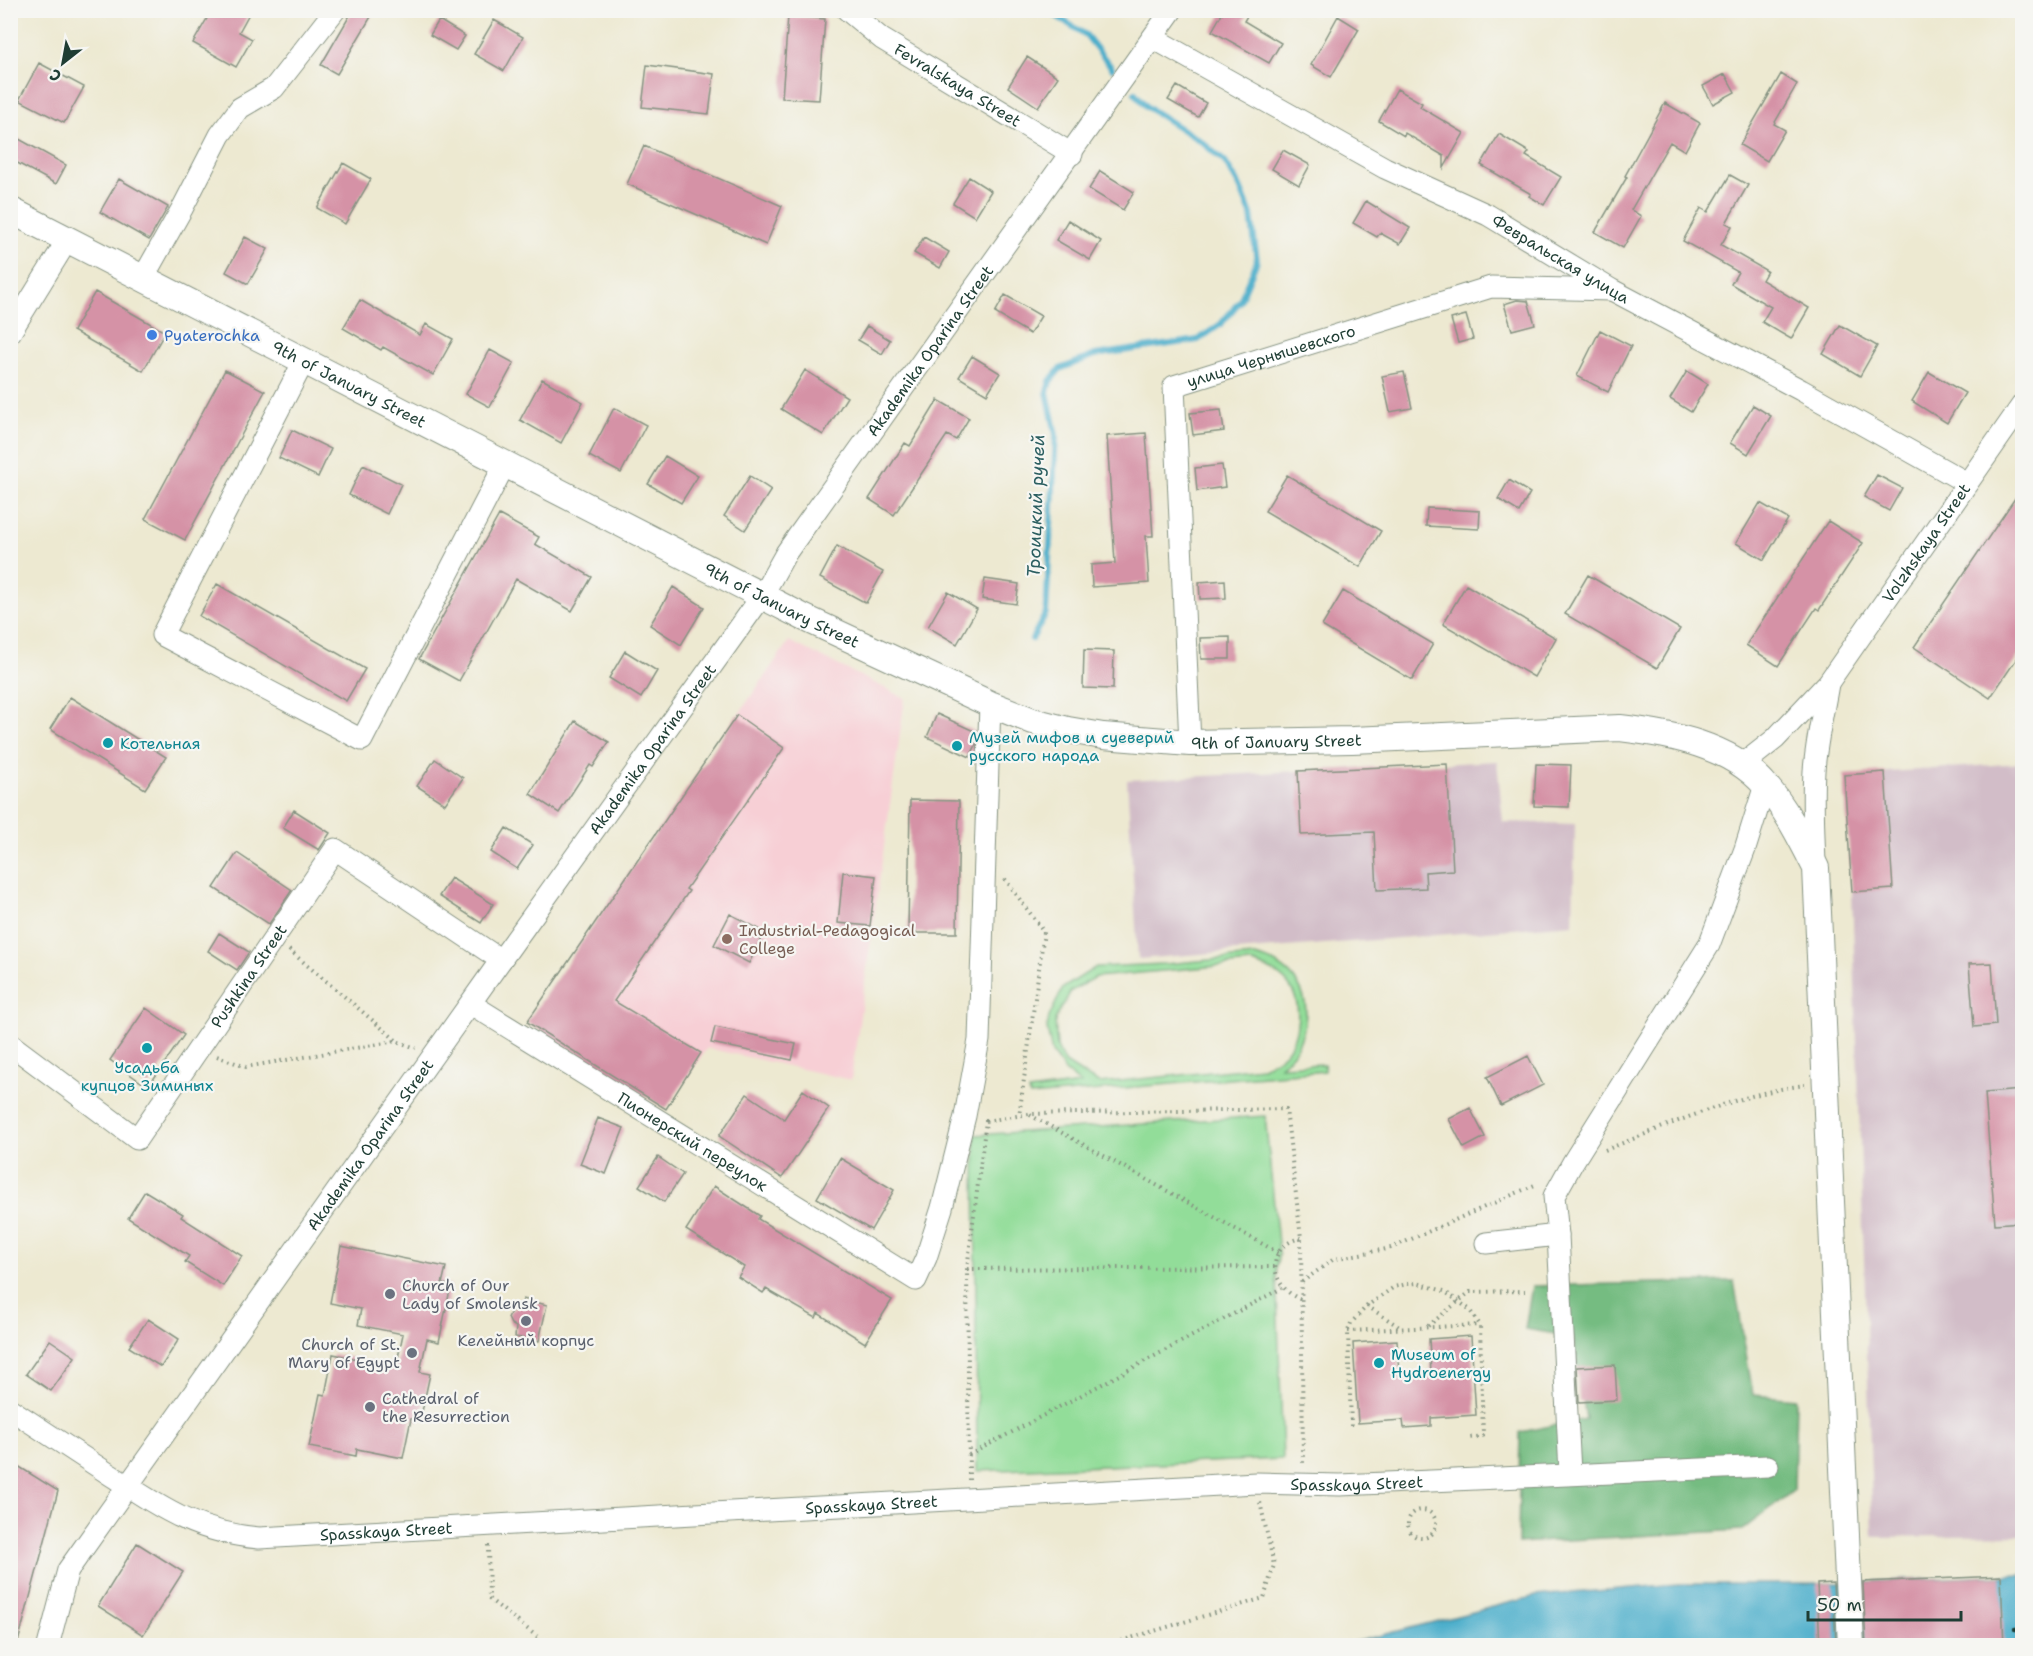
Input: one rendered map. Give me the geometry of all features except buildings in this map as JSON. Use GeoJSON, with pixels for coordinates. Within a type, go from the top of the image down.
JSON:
{"type":"FeatureCollection","features":[{"type":"Feature","properties":{"kind":"main road","name":"9th of January Street"},"geometry":{"type":"LineString","coordinates":[[10,210],[762,596],[990,704],[1033,721],[1103,736],[1190,743],[1352,740],[1620,728],[1662,733],[1708,747],[1742,765],[1765,784],[1791,821],[1816,868]]}},
{"type":"Feature","properties":{"kind":"main road"},"geometry":{"type":"LineString","coordinates":[[1816,868],[1851,1646]]}},
{"type":"Feature","properties":{"kind":"street"},"geometry":{"type":"LineString","coordinates":[[143,278],[220,135],[240,108],[274,88],[335,10]]}},
{"type":"Feature","properties":{"kind":"street","name":"Fevralskaya Street"},"geometry":{"type":"LineString","coordinates":[[848,10],[882,39],[1072,154]]}},
{"type":"Feature","properties":{"kind":"street","name":"Akademika Oparina Street"},"geometry":{"type":"LineString","coordinates":[[48,1646],[68,1570],[762,596],[786,553],[1072,154],[1172,10]]}},
{"type":"Feature","properties":{"kind":"street","name":"Февральская улица"},"geometry":{"type":"LineString","coordinates":[[1153,38],[1385,168],[1488,215],[1612,290],[1801,390],[1967,483]]}},
{"type":"Feature","properties":{"kind":"street"},"geometry":{"type":"LineString","coordinates":[[10,333],[68,239]]}},
{"type":"Feature","properties":{"kind":"street","name":"улица Чернышевского"},"geometry":{"type":"LineString","coordinates":[[1190,743],[1174,386],[1491,287],[1612,290]]}},
{"type":"Feature","properties":{"kind":"street"},"geometry":{"type":"LineString","coordinates":[[304,361],[162,635],[362,740],[505,464]]}},
{"type":"Feature","properties":{"kind":"street","name":"Volzhskaya Street"},"geometry":{"type":"LineString","coordinates":[[1742,765],[1775,739],[1828,683],[2022,405]]}},
{"type":"Feature","properties":{"kind":"street"},"geometry":{"type":"LineString","coordinates":[[1816,868],[1813,816],[1814,771],[1828,683]]}},
{"type":"Feature","properties":{"kind":"street"},"geometry":{"type":"LineString","coordinates":[[986,851],[990,704]]}},
{"type":"Feature","properties":{"kind":"street"},"geometry":{"type":"LineString","coordinates":[[1570,1473],[1554,1196],[1709,945],[1745,849],[1765,784]]}},
{"type":"Feature","properties":{"kind":"street","name":"Pushkina Street"},"geometry":{"type":"LineString","coordinates":[[10,1044],[136,1139],[335,849],[501,960]]}},
{"type":"Feature","properties":{"kind":"street","name":"Пионерский переулок"},"geometry":{"type":"LineString","coordinates":[[471,1004],[916,1280],[926,1258],[942,1208],[965,1116],[979,1040],[986,851]]}},
{"type":"Feature","properties":{"kind":"street"},"geometry":{"type":"LineString","coordinates":[[1486,1243],[1558,1235]]}},
{"type":"Feature","properties":{"kind":"street","name":"Spasskaya Street"},"geometry":{"type":"LineString","coordinates":[[10,1409],[168,1512],[204,1528],[234,1536],[259,1538],[1256,1483],[1351,1484],[1768,1466]]}},
{"type":"Feature","properties":{"kind":"path"},"geometry":{"type":"LineString","coordinates":[[986,851],[1044,932],[1019,1116]]}},
{"type":"Feature","properties":{"kind":"path"},"geometry":{"type":"LineString","coordinates":[[274,938],[396,1041],[434,1055]]}},
{"type":"Feature","properties":{"kind":"path"},"geometry":{"type":"LineString","coordinates":[[199,1048],[246,1067],[396,1041]]}},
{"type":"Feature","properties":{"kind":"path"},"geometry":{"type":"LineString","coordinates":[[1573,1162],[1697,1114],[1774,1089],[1826,1082]]}},
{"type":"Feature","properties":{"kind":"path"},"geometry":{"type":"LineString","coordinates":[[969,1500],[967,1269],[986,1121],[1029,1114],[1286,1109],[1301,1238],[1303,1484]]}},
{"type":"Feature","properties":{"kind":"path"},"geometry":{"type":"LineString","coordinates":[[1029,1114],[1279,1253]]}},
{"type":"Feature","properties":{"kind":"path"},"geometry":{"type":"LineString","coordinates":[[1301,1282],[1334,1259],[1391,1248],[1543,1181]]}},
{"type":"Feature","properties":{"kind":"path"},"geometry":{"type":"LineString","coordinates":[[1301,1238],[1290,1240],[1282,1246],[1276,1259],[1276,1274],[1282,1288],[1302,1300]]}},
{"type":"Feature","properties":{"kind":"path"},"geometry":{"type":"LineString","coordinates":[[967,1269],[1276,1267]]}},
{"type":"Feature","properties":{"kind":"path"},"geometry":{"type":"LineString","coordinates":[[1351,1426],[1347,1330],[1367,1306],[1394,1287],[1417,1283],[1444,1291],[1469,1309],[1480,1325],[1483,1436],[1468,1438]]}},
{"type":"Feature","properties":{"kind":"path"},"geometry":{"type":"LineString","coordinates":[[969,1455],[1282,1288]]}},
{"type":"Feature","properties":{"kind":"path"},"geometry":{"type":"LineString","coordinates":[[1426,1328],[1470,1292],[1526,1291]]}},
{"type":"Feature","properties":{"kind":"path"},"geometry":{"type":"LineString","coordinates":[[1367,1306],[1401,1328]]}},
{"type":"Feature","properties":{"kind":"path"},"geometry":{"type":"LineString","coordinates":[[1347,1330],[1480,1325]]}},
{"type":"Feature","properties":{"kind":"path"},"geometry":{"type":"LineString","coordinates":[[1104,1646],[1264,1598],[1274,1566],[1256,1483]]}},
{"type":"Feature","properties":{"kind":"path"},"geometry":{"type":"LineString","coordinates":[[1419,1511],[1425,1511],[1434,1518],[1435,1530],[1430,1536],[1418,1538],[1409,1530],[1409,1518],[1419,1511]]}},
{"type":"Feature","properties":{"kind":"path"},"geometry":{"type":"LineString","coordinates":[[488,1526],[489,1599],[539,1638],[536,1646]]}},
{"type":"Feature","properties":{"kind":"shaded area","name":"Industrial-Pedagogical College"},"geometry":{"type":"Polygon","coordinates":[[[789,641],[905,698],[851,1080],[707,1048],[666,1109],[527,1022],[789,641]]]}},
{"type":"Feature","properties":{"kind":"shaded area"},"geometry":{"type":"Polygon","coordinates":[[[1497,761],[1503,822],[1575,824],[1573,924],[1138,959],[1127,780],[1497,761]]]}},
{"type":"Feature","properties":{"kind":"shaded area"},"geometry":{"type":"Polygon","coordinates":[[[2022,763],[2022,1535],[1873,1537],[1852,892],[1844,775],[2022,763]]]}},
{"type":"Feature","properties":{"kind":"green space"},"geometry":{"type":"Polygon","coordinates":[[[1255,956],[1271,961],[1284,969],[1301,991],[1305,1004],[1305,1018],[1295,1052],[1280,1066],[1324,1064],[1325,1071],[1030,1096],[1029,1091],[1081,1084],[1065,1071],[1052,1053],[1047,1029],[1049,1017],[1063,988],[1096,967],[1255,956]],[[1252,963],[1096,977],[1071,991],[1055,1020],[1057,1047],[1064,1062],[1099,1083],[1262,1067],[1286,1052],[1294,1038],[1298,1012],[1294,995],[1287,983],[1273,972],[1252,963]]]}},
{"type":"Feature","properties":{"kind":"green space"},"geometry":{"type":"Polygon","coordinates":[[[1265,1116],[1279,1253],[1276,1267],[1283,1459],[977,1471],[975,1135],[1265,1116]]]}},
{"type":"Feature","properties":{"kind":"green space"},"geometry":{"type":"Polygon","coordinates":[[[1734,1281],[1753,1395],[1796,1399],[1794,1490],[1742,1530],[1518,1543],[1520,1432],[1586,1419],[1573,1337],[1525,1329],[1532,1286],[1734,1281]]]}},
{"type":"Feature","properties":{"kind":"water"},"geometry":{"type":"Polygon","coordinates":[[[2022,1575],[2022,1645],[1339,1646],[1536,1596],[1678,1584],[1817,1584],[2022,1575]]]}},
{"type":"Feature","properties":{"kind":"waterway","name":"Троицкий ручей"},"geometry":{"type":"LineString","coordinates":[[1047,10],[1086,35],[1112,68]]}},
{"type":"Feature","properties":{"kind":"waterway","name":"Троицкий ручей"},"geometry":{"type":"LineString","coordinates":[[1032,639],[1046,613],[1056,435],[1047,392],[1050,381],[1060,369],[1095,355],[1198,340],[1221,324],[1240,301],[1257,261],[1251,214],[1240,187],[1225,162],[1202,142],[1147,107],[1135,93]]}},
{"type":"Feature","properties":{"kind":"railway"},"geometry":{"type":"LineString","coordinates":[[2015,1629],[2022,1629]]}},
{"type":"Feature","properties":{"kind":"place","name":"Pyaterochka"},"geometry":{"type":"Point","coordinates":[152,335]}},
{"type":"Feature","properties":{"kind":"place","name":"Котельная"},"geometry":{"type":"Point","coordinates":[108,743]}},
{"type":"Feature","properties":{"kind":"place","name":"Музей мифов и суеверий русского народа"},"geometry":{"type":"Point","coordinates":[957,746]}},
{"type":"Feature","properties":{"kind":"place","name":"Industrial-Pedagogical College"},"geometry":{"type":"Point","coordinates":[727,939]}},
{"type":"Feature","properties":{"kind":"place","name":"Усадьба купцов Зиминых"},"geometry":{"type":"Point","coordinates":[147,1048]}},
{"type":"Feature","properties":{"kind":"place","name":"Church of Our Lady of Smolensk"},"geometry":{"type":"Point","coordinates":[390,1294]}},
{"type":"Feature","properties":{"kind":"place","name":"Келейный корпус"},"geometry":{"type":"Point","coordinates":[526,1321]}},
{"type":"Feature","properties":{"kind":"place","name":"Church of St. Mary of Egypt"},"geometry":{"type":"Point","coordinates":[412,1353]}},
{"type":"Feature","properties":{"kind":"place","name":"Museum of Hydroenergy"},"geometry":{"type":"Point","coordinates":[1379,1363]}},
{"type":"Feature","properties":{"kind":"place","name":"Cathedral of the Resurrection"},"geometry":{"type":"Point","coordinates":[370,1407]}}]}
